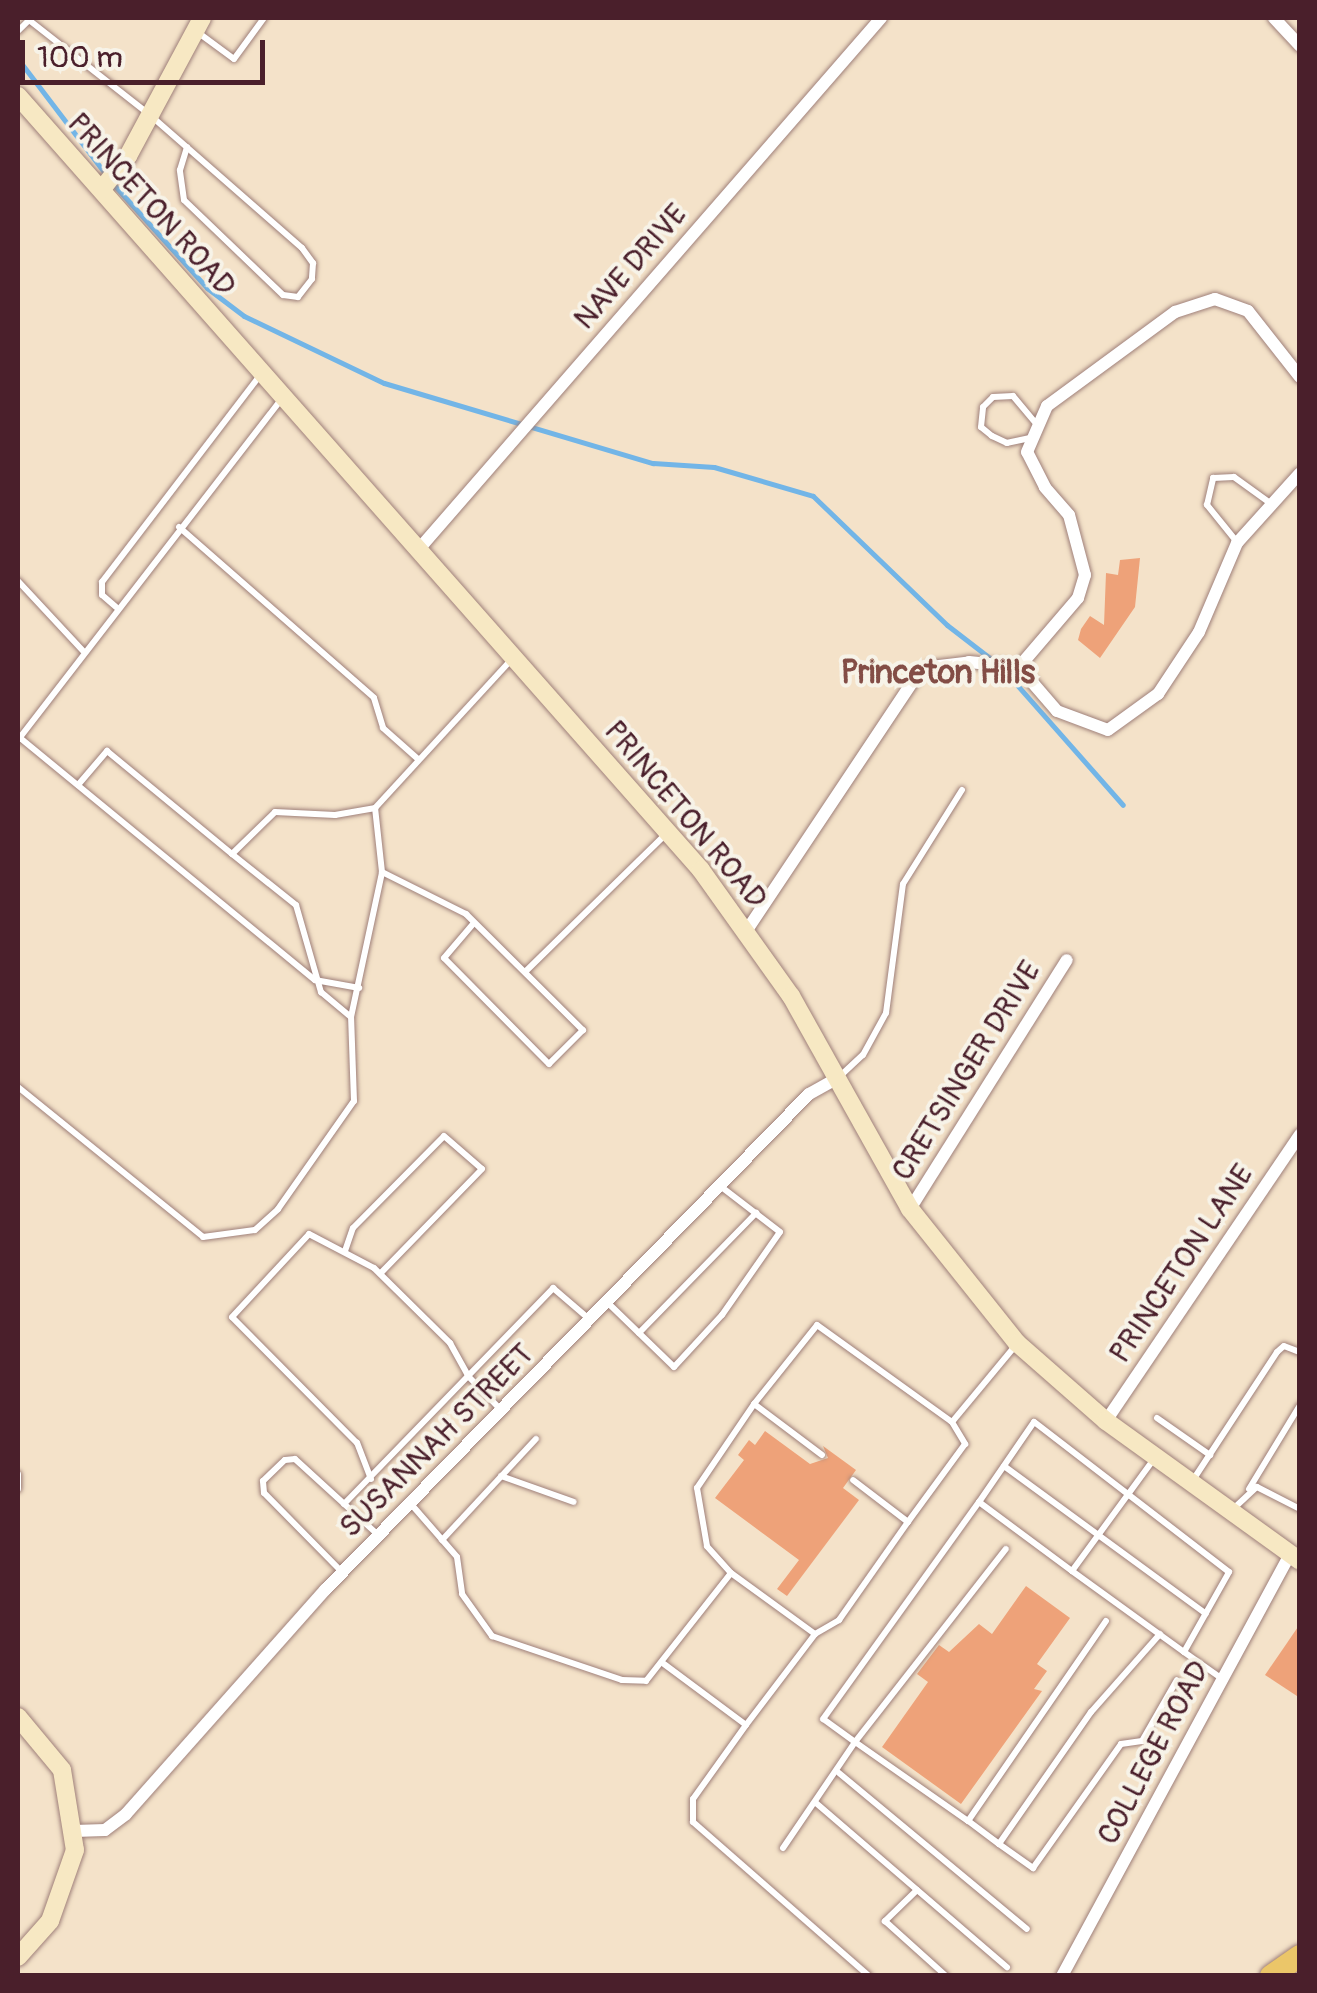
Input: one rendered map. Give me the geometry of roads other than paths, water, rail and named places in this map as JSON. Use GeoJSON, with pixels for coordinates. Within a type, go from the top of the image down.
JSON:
{"type":"FeatureCollection","features":[{"type":"Feature","properties":{"kind":"highway"},"geometry":{"type":"LineString","coordinates":[[1271,1976],[1300,1956]]}},
{"type":"Feature","properties":{"kind":"street","name":"NAVE DRIVE"},"geometry":{"type":"LineString","coordinates":[[419,549],[880,18]]}},
{"type":"Feature","properties":{"kind":"street"},"geometry":{"type":"LineString","coordinates":[[1274,18],[1300,46]]}},
{"type":"Feature","properties":{"kind":"street"},"geometry":{"type":"LineString","coordinates":[[102,189],[150,115],[198,24]]}},
{"type":"Feature","properties":{"kind":"street","name":"PRINCETON ROAD"},"geometry":{"type":"LineString","coordinates":[[18,96],[668,832],[746,930],[838,1078],[910,1209],[1017,1343],[1106,1421],[1295,1557]]}},
{"type":"Feature","properties":{"kind":"street"},"geometry":{"type":"LineString","coordinates":[[1019,668],[1078,598],[1085,575],[1069,516],[1031,466],[1030,438],[1046,406],[1198,301],[1234,302],[1248,311],[1300,377]]}},
{"type":"Feature","properties":{"kind":"street"},"geometry":{"type":"LineString","coordinates":[[746,930],[918,676],[969,662],[1019,668],[1057,711],[1108,730],[1158,694],[1199,632],[1237,543],[1300,473]]}},
{"type":"Feature","properties":{"kind":"street","name":"CRETSINGER DRIVE"},"geometry":{"type":"LineString","coordinates":[[910,1209],[1067,960]]}},
{"type":"Feature","properties":{"kind":"street","name":"SUSANNAH STREET"},"geometry":{"type":"LineString","coordinates":[[74,1832],[105,1830],[126,1814],[342,1572],[809,1094],[838,1078]]}},
{"type":"Feature","properties":{"kind":"street","name":"PRINCETON LANE"},"geometry":{"type":"LineString","coordinates":[[1106,1421],[1300,1134]]}},
{"type":"Feature","properties":{"kind":"street","name":"COLLEGE ROAD"},"geometry":{"type":"LineString","coordinates":[[1062,1976],[1222,1678],[1295,1557]]}},
{"type":"Feature","properties":{"kind":"street"},"geometry":{"type":"LineString","coordinates":[[18,1717],[62,1770],[74,1832],[64,1894],[18,1957]]}},
{"type":"Feature","properties":{"kind":"lane"},"geometry":{"type":"LineString","coordinates":[[18,31],[30,18],[150,115],[186,147],[313,263],[312,279],[298,296],[283,295],[184,200],[180,170],[186,147]]}},
{"type":"Feature","properties":{"kind":"lane"},"geometry":{"type":"LineString","coordinates":[[198,24],[234,60],[264,18]]}},
{"type":"Feature","properties":{"kind":"lane"},"geometry":{"type":"LineString","coordinates":[[116,607],[102,594],[102,582],[263,372]]}},
{"type":"Feature","properties":{"kind":"lane"},"geometry":{"type":"LineString","coordinates":[[285,395],[178,527],[18,739],[315,980],[351,1017]]}},
{"type":"Feature","properties":{"kind":"lane"},"geometry":{"type":"LineString","coordinates":[[1030,438],[1007,442],[992,436],[982,427],[983,407],[992,397],[1014,396],[1036,423]]}},
{"type":"Feature","properties":{"kind":"lane"},"geometry":{"type":"LineString","coordinates":[[1237,543],[1206,505],[1213,478],[1234,477],[1270,503]]}},
{"type":"Feature","properties":{"kind":"lane"},"geometry":{"type":"LineString","coordinates":[[178,527],[374,698],[383,728],[418,759]]}},
{"type":"Feature","properties":{"kind":"lane"},"geometry":{"type":"LineString","coordinates":[[18,581],[83,651]]}},
{"type":"Feature","properties":{"kind":"lane"},"geometry":{"type":"LineString","coordinates":[[232,854],[275,812],[335,815],[375,808],[514,656]]}},
{"type":"Feature","properties":{"kind":"lane"},"geometry":{"type":"LineString","coordinates":[[78,785],[107,751],[296,905],[315,980]]}},
{"type":"Feature","properties":{"kind":"lane"},"geometry":{"type":"LineString","coordinates":[[838,1078],[863,1055],[886,1013],[903,884],[962,790]]}},
{"type":"Feature","properties":{"kind":"lane"},"geometry":{"type":"LineString","coordinates":[[18,1086],[203,1237],[238,1236],[278,1209],[348,1115],[355,1086],[351,1017],[382,872],[375,808]]}},
{"type":"Feature","properties":{"kind":"lane"},"geometry":{"type":"LineString","coordinates":[[526,972],[668,832]]}},
{"type":"Feature","properties":{"kind":"lane"},"geometry":{"type":"LineString","coordinates":[[382,872],[440,898],[473,924],[582,1030],[549,1064],[444,958],[473,924]]}},
{"type":"Feature","properties":{"kind":"lane"},"geometry":{"type":"LineString","coordinates":[[315,980],[359,988]]}},
{"type":"Feature","properties":{"kind":"lane"},"geometry":{"type":"LineString","coordinates":[[346,1251],[353,1228],[444,1136],[482,1169],[380,1274]]}},
{"type":"Feature","properties":{"kind":"lane"},"geometry":{"type":"LineString","coordinates":[[608,1302],[674,1368],[722,1315],[780,1232],[720,1186]]}},
{"type":"Feature","properties":{"kind":"lane"},"geometry":{"type":"LineString","coordinates":[[639,1333],[756,1213]]}},
{"type":"Feature","properties":{"kind":"lane"},"geometry":{"type":"LineString","coordinates":[[371,1479],[358,1443],[232,1317],[309,1234],[346,1251],[380,1274],[450,1343],[468,1376],[502,1411]]}},
{"type":"Feature","properties":{"kind":"lane"},"geometry":{"type":"LineString","coordinates":[[344,1504],[553,1288],[590,1320]]}},
{"type":"Feature","properties":{"kind":"lane"},"geometry":{"type":"LineString","coordinates":[[815,1634],[732,1573],[707,1546],[697,1488],[754,1404],[817,1325],[952,1422],[965,1444],[839,1620],[815,1634],[746,1725],[693,1799],[693,1822],[869,1976]]}},
{"type":"Feature","properties":{"kind":"lane"},"geometry":{"type":"LineString","coordinates":[[952,1422],[1017,1343]]}},
{"type":"Feature","properties":{"kind":"lane"},"geometry":{"type":"LineString","coordinates":[[1191,1483],[1277,1352],[1284,1346],[1300,1352]]}},
{"type":"Feature","properties":{"kind":"lane"},"geometry":{"type":"LineString","coordinates":[[754,1404],[822,1456]]}},
{"type":"Feature","properties":{"kind":"lane"},"geometry":{"type":"LineString","coordinates":[[1231,1512],[1300,1405]]}},
{"type":"Feature","properties":{"kind":"lane"},"geometry":{"type":"LineString","coordinates":[[1157,1418],[1210,1455]]}},
{"type":"Feature","properties":{"kind":"lane"},"geometry":{"type":"LineString","coordinates":[[1176,1680],[1142,1741],[1121,1744],[1033,1868],[823,1719],[1034,1422],[1229,1572],[1184,1652]]}},
{"type":"Feature","properties":{"kind":"lane"},"geometry":{"type":"LineString","coordinates":[[442,1540],[536,1438]]}},
{"type":"Feature","properties":{"kind":"lane"},"geometry":{"type":"LineString","coordinates":[[342,1572],[262,1487],[290,1457],[378,1535]]}},
{"type":"Feature","properties":{"kind":"lane"},"geometry":{"type":"LineString","coordinates":[[1072,1571],[1156,1457]]}},
{"type":"Feature","properties":{"kind":"lane"},"geometry":{"type":"LineString","coordinates":[[1004,1466],[1206,1614]]}},
{"type":"Feature","properties":{"kind":"lane"},"geometry":{"type":"LineString","coordinates":[[18,1474],[18,1489]]}},
{"type":"Feature","properties":{"kind":"lane"},"geometry":{"type":"LineString","coordinates":[[501,1476],[574,1502]]}},
{"type":"Feature","properties":{"kind":"lane"},"geometry":{"type":"LineString","coordinates":[[853,1480],[908,1522]]}},
{"type":"Feature","properties":{"kind":"lane"},"geometry":{"type":"LineString","coordinates":[[1249,1489],[1264,1489],[1300,1509]]}},
{"type":"Feature","properties":{"kind":"lane"},"geometry":{"type":"LineString","coordinates":[[979,1502],[1222,1678]]}},
{"type":"Feature","properties":{"kind":"lane"},"geometry":{"type":"LineString","coordinates":[[410,1503],[457,1557],[462,1594],[492,1636],[634,1683],[655,1676],[732,1573]]}},
{"type":"Feature","properties":{"kind":"lane"},"geometry":{"type":"LineString","coordinates":[[782,1848],[839,1773],[855,1742],[1006,1548]]}},
{"type":"Feature","properties":{"kind":"lane"},"geometry":{"type":"LineString","coordinates":[[968,1821],[1106,1622]]}},
{"type":"Feature","properties":{"kind":"lane"},"geometry":{"type":"LineString","coordinates":[[999,1844],[1091,1712],[1160,1634]]}},
{"type":"Feature","properties":{"kind":"lane"},"geometry":{"type":"LineString","coordinates":[[664,1664],[746,1725]]}},
{"type":"Feature","properties":{"kind":"lane"},"geometry":{"type":"LineString","coordinates":[[839,1773],[1027,1930]]}},
{"type":"Feature","properties":{"kind":"lane"},"geometry":{"type":"LineString","coordinates":[[816,1803],[1007,1968]]}},
{"type":"Feature","properties":{"kind":"lane"},"geometry":{"type":"LineString","coordinates":[[917,1890],[885,1921],[946,1976]]}},
{"type":"Feature","properties":{"kind":"waterway"},"geometry":{"type":"LineString","coordinates":[[18,59],[107,176]]}},
{"type":"Feature","properties":{"kind":"waterway"},"geometry":{"type":"LineString","coordinates":[[114,185],[207,288],[244,316],[384,383],[653,463],[714,467],[813,496],[947,625],[995,662]]}},
{"type":"Feature","properties":{"kind":"waterway"},"geometry":{"type":"LineString","coordinates":[[1003,669],[1123,805]]}},
{"type":"Feature","properties":{"kind":"district","name":"Princeton Hills"},"geometry":{"type":"Point","coordinates":[938,673]}}]}
